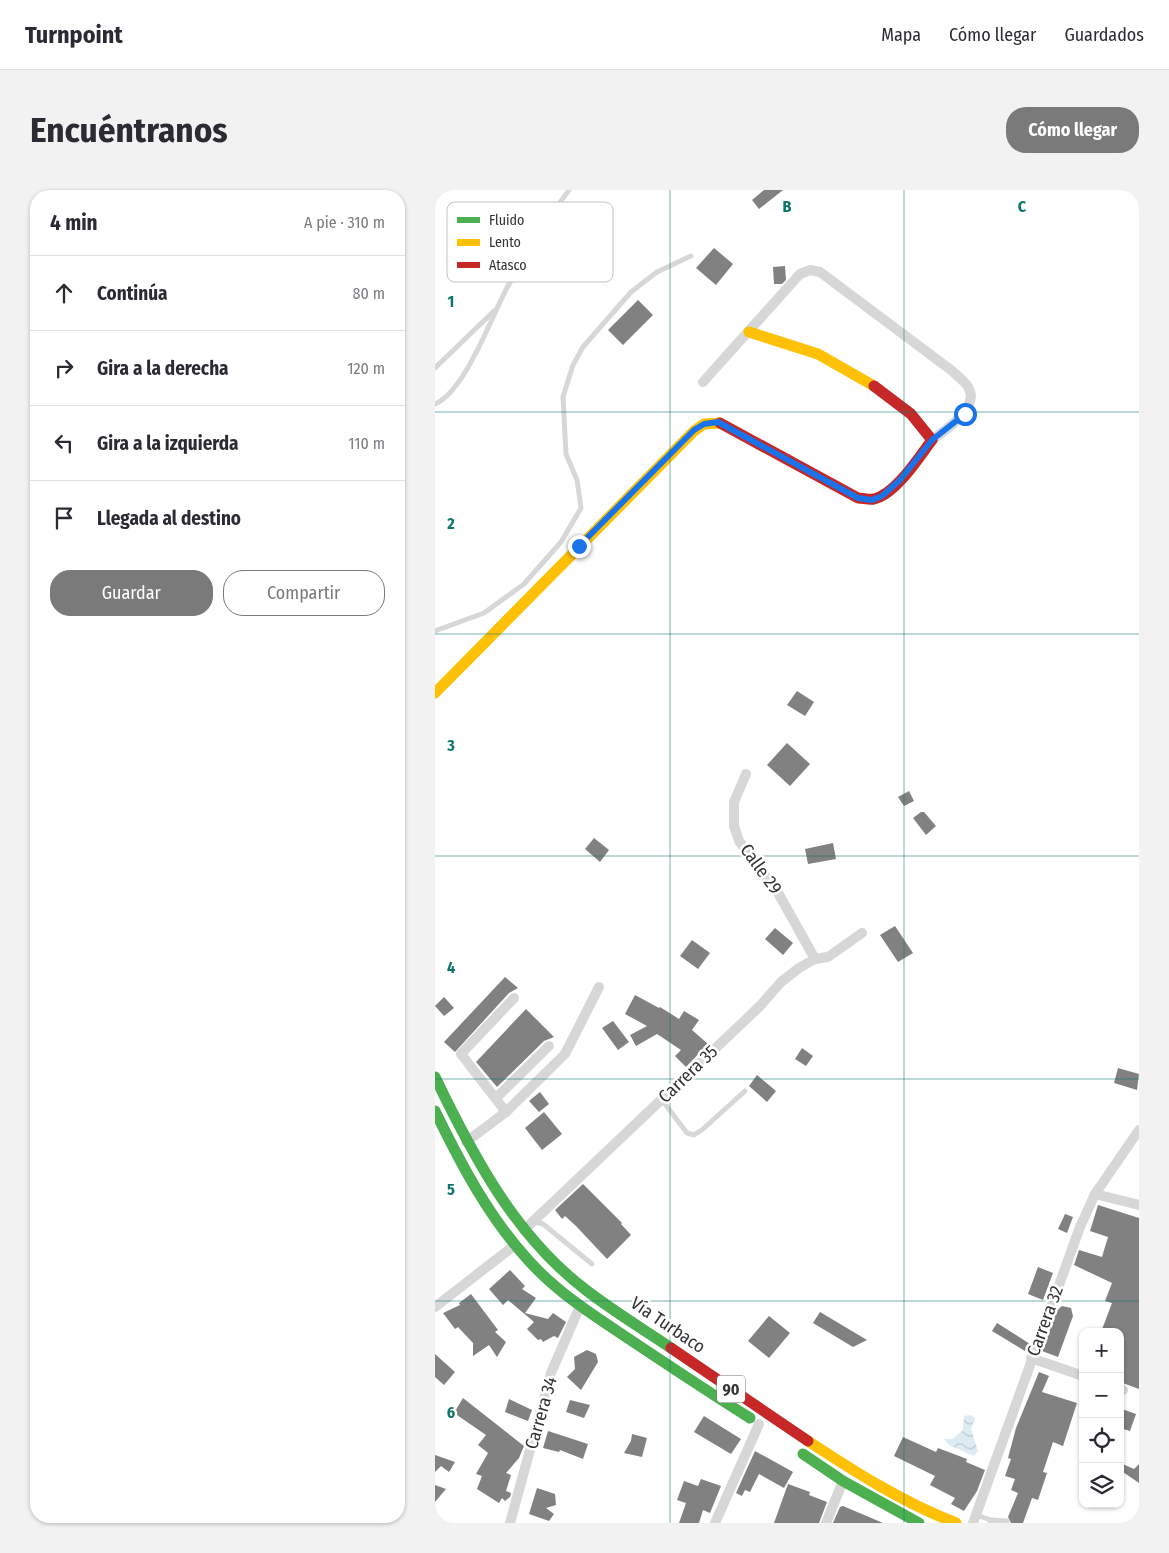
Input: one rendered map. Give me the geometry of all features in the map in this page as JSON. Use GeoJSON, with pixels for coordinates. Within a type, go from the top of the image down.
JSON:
{"type":"FeatureCollection","features":[{"type":"Feature","properties":{"kind":"main road"},"geometry":{"type":"LineString","coordinates":[[435,692],[694,430],[704,424],[718,422],[858,498],[872,500],[882,496],[900,480],[932,440],[924,427],[857,374],[818,354],[749,332]]}},
{"type":"Feature","properties":{"kind":"main road","name":"Vía Turbaco"},"geometry":{"type":"LineString","coordinates":[[435,1077],[466,1142],[499,1198],[524,1230],[561,1270],[586,1290],[848,1468],[933,1514],[956,1523]]}},
{"type":"Feature","properties":{"kind":"main road","name":"Vía Turbaco"},"geometry":{"type":"LineString","coordinates":[[435,1111],[468,1178],[515,1245],[552,1284],[580,1306],[762,1427]]}},
{"type":"Feature","properties":{"kind":"main road"},"geometry":{"type":"LineString","coordinates":[[789,1445],[843,1481],[919,1523]]}},
{"type":"Feature","properties":{"kind":"street"},"geometry":{"type":"LineString","coordinates":[[703,382],[800,274],[810,270],[820,272],[951,370],[969,387],[970,398],[965,414],[932,440]]}},
{"type":"Feature","properties":{"kind":"street","name":"Calle 29"},"geometry":{"type":"LineString","coordinates":[[745,774],[734,802],[735,826],[739,841],[777,891],[815,959]]}},
{"type":"Feature","properties":{"kind":"street","name":"Carrera 35"},"geometry":{"type":"LineString","coordinates":[[524,1230],[760,1006],[781,982],[815,959],[828,957],[862,933]]}},
{"type":"Feature","properties":{"kind":"street"},"geometry":{"type":"LineString","coordinates":[[466,1142],[506,1112],[565,1054],[599,986]]}},
{"type":"Feature","properties":{"kind":"street"},"geometry":{"type":"LineString","coordinates":[[506,1112],[461,1054],[514,998]]}},
{"type":"Feature","properties":{"kind":"street"},"geometry":{"type":"LineString","coordinates":[[496,1098],[549,1046]]}},
{"type":"Feature","properties":{"kind":"street","name":"Carrera 32"},"geometry":{"type":"LineString","coordinates":[[974,1519],[1079,1227],[1095,1194],[1139,1130]]}},
{"type":"Feature","properties":{"kind":"street"},"geometry":{"type":"LineString","coordinates":[[1095,1194],[1139,1205]]}},
{"type":"Feature","properties":{"kind":"street"},"geometry":{"type":"LineString","coordinates":[[435,1307],[515,1245]]}},
{"type":"Feature","properties":{"kind":"street","name":"Carrera 34"},"geometry":{"type":"LineString","coordinates":[[510,1523],[551,1374],[580,1306]]}},
{"type":"Feature","properties":{"kind":"street"},"geometry":{"type":"LineString","coordinates":[[1031,1358],[1079,1375]]}},
{"type":"Feature","properties":{"kind":"street"},"geometry":{"type":"LineString","coordinates":[[715,1523],[762,1427]]}},
{"type":"Feature","properties":{"kind":"street"},"geometry":{"type":"LineString","coordinates":[[826,1523],[843,1481]]}},
{"type":"Feature","properties":{"kind":"lane"},"geometry":{"type":"LineString","coordinates":[[560,202],[569,190]]}},
{"type":"Feature","properties":{"kind":"lane"},"geometry":{"type":"LineString","coordinates":[[435,631],[483,613],[524,584],[561,542],[581,508],[577,480],[566,454],[563,397],[573,365],[583,346],[631,292],[657,272],[691,256]]}},
{"type":"Feature","properties":{"kind":"lane"},"geometry":{"type":"LineString","coordinates":[[435,404],[453,391],[462,378],[511,282]]}},
{"type":"Feature","properties":{"kind":"lane"},"geometry":{"type":"LineString","coordinates":[[435,368],[497,308]]}},
{"type":"Feature","properties":{"kind":"lane"},"geometry":{"type":"LineString","coordinates":[[661,1099],[687,1133],[694,1135],[745,1092]]}},
{"type":"Feature","properties":{"kind":"lane"},"geometry":{"type":"LineString","coordinates":[[533,1221],[543,1224],[592,1264]]}},
{"type":"Feature","properties":{"kind":"lane"},"geometry":{"type":"LineString","coordinates":[[974,1519],[1007,1521]]}},
{"type":"Feature","properties":{"kind":"water"},"geometry":{"type":"Polygon","coordinates":[[[970,1415],[975,1418],[971,1429],[978,1451],[974,1456],[949,1445],[944,1439],[953,1439],[963,1430],[964,1416],[970,1415]]]}},
{"type":"Feature","properties":{"kind":"building"},"geometry":{"type":"Polygon","coordinates":[[[764,190],[783,190],[759,209],[752,200],[764,190]]]}},
{"type":"Feature","properties":{"kind":"building"},"geometry":{"type":"Polygon","coordinates":[[[714,248],[733,264],[716,285],[696,268],[714,248]]]}},
{"type":"Feature","properties":{"kind":"building"},"geometry":{"type":"Polygon","coordinates":[[[785,266],[786,280],[782,284],[774,284],[773,267],[785,266]]]}},
{"type":"Feature","properties":{"kind":"building"},"geometry":{"type":"Polygon","coordinates":[[[638,300],[653,315],[623,345],[608,330],[638,300]]]}},
{"type":"Feature","properties":{"kind":"building"},"geometry":{"type":"Polygon","coordinates":[[[797,691],[814,702],[805,716],[787,705],[797,691]]]}},
{"type":"Feature","properties":{"kind":"building"},"geometry":{"type":"Polygon","coordinates":[[[787,743],[810,764],[790,786],[767,765],[787,743]]]}},
{"type":"Feature","properties":{"kind":"building"},"geometry":{"type":"Polygon","coordinates":[[[909,791],[914,801],[904,806],[898,797],[909,791]]]}},
{"type":"Feature","properties":{"kind":"building"},"geometry":{"type":"Polygon","coordinates":[[[924,812],[936,826],[926,835],[913,818],[924,812]]]}},
{"type":"Feature","properties":{"kind":"building"},"geometry":{"type":"Polygon","coordinates":[[[594,838],[609,850],[600,862],[585,849],[594,838]]]}},
{"type":"Feature","properties":{"kind":"building"},"geometry":{"type":"Polygon","coordinates":[[[833,843],[836,859],[808,864],[805,849],[833,843]]]}},
{"type":"Feature","properties":{"kind":"building"},"geometry":{"type":"Polygon","coordinates":[[[895,926],[913,953],[898,962],[880,935],[895,926]]]}},
{"type":"Feature","properties":{"kind":"building"},"geometry":{"type":"Polygon","coordinates":[[[775,928],[793,943],[783,955],[765,939],[775,928]]]}},
{"type":"Feature","properties":{"kind":"building"},"geometry":{"type":"Polygon","coordinates":[[[692,940],[710,953],[698,969],[680,956],[692,940]]]}},
{"type":"Feature","properties":{"kind":"building"},"geometry":{"type":"Polygon","coordinates":[[[505,977],[518,988],[509,993],[455,1052],[444,1042],[505,977]]]}},
{"type":"Feature","properties":{"kind":"building"},"geometry":{"type":"Polygon","coordinates":[[[635,995],[679,1019],[684,1011],[699,1020],[692,1030],[708,1044],[686,1067],[675,1056],[681,1050],[657,1034],[636,1046],[630,1035],[647,1026],[625,1014],[635,995]]]}},
{"type":"Feature","properties":{"kind":"building"},"geometry":{"type":"Polygon","coordinates":[[[444,997],[454,1008],[444,1016],[435,1006],[444,997]]]}},
{"type":"Feature","properties":{"kind":"building"},"geometry":{"type":"Polygon","coordinates":[[[526,1009],[554,1037],[544,1041],[497,1087],[476,1062],[526,1009]]]}},
{"type":"Feature","properties":{"kind":"building"},"geometry":{"type":"Polygon","coordinates":[[[613,1021],[629,1042],[618,1050],[602,1028],[613,1021]]]}},
{"type":"Feature","properties":{"kind":"building"},"geometry":{"type":"Polygon","coordinates":[[[802,1048],[813,1056],[806,1066],[795,1059],[802,1048]]]}},
{"type":"Feature","properties":{"kind":"building"},"geometry":{"type":"Polygon","coordinates":[[[1118,1068],[1139,1074],[1137,1090],[1114,1083],[1118,1068]]]}},
{"type":"Feature","properties":{"kind":"building"},"geometry":{"type":"Polygon","coordinates":[[[757,1075],[776,1091],[767,1102],[749,1086],[757,1075]]]}},
{"type":"Feature","properties":{"kind":"building"},"geometry":{"type":"Polygon","coordinates":[[[540,1092],[549,1104],[539,1112],[529,1101],[540,1092]]]}},
{"type":"Feature","properties":{"kind":"building"},"geometry":{"type":"Polygon","coordinates":[[[544,1112],[562,1134],[542,1150],[525,1128],[544,1112]]]}},
{"type":"Feature","properties":{"kind":"building"},"geometry":{"type":"Polygon","coordinates":[[[583,1184],[622,1223],[631,1235],[607,1259],[576,1226],[565,1216],[562,1219],[555,1210],[583,1184]]]}},
{"type":"Feature","properties":{"kind":"building"},"geometry":{"type":"Polygon","coordinates":[[[1098,1205],[1139,1218],[1139,1389],[1124,1383],[1124,1328],[1103,1328],[1112,1303],[1105,1301],[1112,1283],[1074,1265],[1079,1250],[1102,1257],[1108,1237],[1090,1231],[1098,1205]]]}},
{"type":"Feature","properties":{"kind":"building"},"geometry":{"type":"Polygon","coordinates":[[[1065,1214],[1073,1217],[1067,1233],[1058,1229],[1065,1214]]]}},
{"type":"Feature","properties":{"kind":"building"},"geometry":{"type":"Polygon","coordinates":[[[1038,1267],[1053,1273],[1043,1300],[1028,1294],[1038,1267]]]}},
{"type":"Feature","properties":{"kind":"building"},"geometry":{"type":"Polygon","coordinates":[[[510,1270],[525,1286],[522,1289],[536,1298],[525,1313],[548,1319],[553,1313],[566,1322],[558,1338],[554,1336],[543,1342],[541,1339],[538,1340],[527,1329],[534,1322],[508,1300],[503,1305],[489,1289],[510,1270]]]}},
{"type":"Feature","properties":{"kind":"building"},"geometry":{"type":"Polygon","coordinates":[[[471,1294],[498,1330],[495,1332],[506,1342],[497,1357],[489,1345],[473,1356],[473,1343],[458,1327],[455,1329],[443,1313],[460,1305],[459,1303],[471,1294]]]}},
{"type":"Feature","properties":{"kind":"building"},"geometry":{"type":"Polygon","coordinates":[[[1062,1306],[1071,1308],[1073,1316],[1058,1357],[1042,1351],[1057,1310],[1062,1306]]]}},
{"type":"Feature","properties":{"kind":"building"},"geometry":{"type":"Polygon","coordinates":[[[820,1312],[867,1340],[853,1347],[813,1323],[820,1312]]]}},
{"type":"Feature","properties":{"kind":"building"},"geometry":{"type":"Polygon","coordinates":[[[769,1316],[790,1333],[769,1358],[748,1341],[769,1316]]]}},
{"type":"Feature","properties":{"kind":"building"},"geometry":{"type":"Polygon","coordinates":[[[997,1323],[1030,1344],[1025,1351],[992,1331],[997,1323]]]}},
{"type":"Feature","properties":{"kind":"building"},"geometry":{"type":"Polygon","coordinates":[[[587,1350],[596,1354],[598,1362],[581,1390],[567,1377],[575,1369],[574,1357],[587,1350]]]}},
{"type":"Feature","properties":{"kind":"building"},"geometry":{"type":"Polygon","coordinates":[[[435,1354],[455,1372],[444,1385],[435,1377],[435,1354]]]}},
{"type":"Feature","properties":{"kind":"building"},"geometry":{"type":"Polygon","coordinates":[[[1039,1372],[1049,1376],[1042,1392],[1077,1403],[1063,1446],[1053,1442],[1043,1472],[1047,1473],[1038,1500],[1032,1498],[1023,1523],[1011,1523],[1008,1517],[1018,1493],[1011,1490],[1015,1479],[1005,1476],[1011,1459],[1008,1458],[1016,1428],[1039,1372]]]}},
{"type":"Feature","properties":{"kind":"building"},"geometry":{"type":"Polygon","coordinates":[[[463,1398],[524,1446],[519,1458],[506,1473],[511,1475],[506,1491],[511,1493],[510,1497],[505,1501],[502,1498],[499,1503],[477,1489],[482,1476],[476,1474],[488,1453],[478,1445],[486,1435],[454,1413],[463,1398]]]}},
{"type":"Feature","properties":{"kind":"building"},"geometry":{"type":"Polygon","coordinates":[[[509,1399],[532,1410],[528,1421],[505,1412],[509,1399]]]}},
{"type":"Feature","properties":{"kind":"building"},"geometry":{"type":"Polygon","coordinates":[[[570,1400],[590,1405],[584,1418],[566,1412],[570,1400]]]}},
{"type":"Feature","properties":{"kind":"building"},"geometry":{"type":"Polygon","coordinates":[[[1124,1410],[1136,1414],[1130,1431],[1124,1429],[1124,1410]]]}},
{"type":"Feature","properties":{"kind":"building"},"geometry":{"type":"Polygon","coordinates":[[[704,1416],[741,1439],[731,1454],[694,1432],[704,1416]]]}},
{"type":"Feature","properties":{"kind":"building"},"geometry":{"type":"Polygon","coordinates":[[[548,1431],[588,1444],[583,1459],[560,1450],[559,1452],[543,1448],[548,1431]]]}},
{"type":"Feature","properties":{"kind":"building"},"geometry":{"type":"Polygon","coordinates":[[[632,1434],[647,1438],[642,1457],[624,1453],[631,1441],[632,1434]]]}},
{"type":"Feature","properties":{"kind":"building"},"geometry":{"type":"Polygon","coordinates":[[[903,1437],[936,1452],[938,1448],[967,1459],[966,1462],[985,1470],[977,1491],[964,1511],[951,1504],[955,1498],[930,1485],[935,1476],[894,1456],[903,1437]]]}},
{"type":"Feature","properties":{"kind":"building"},"geometry":{"type":"Polygon","coordinates":[[[755,1451],[793,1472],[784,1488],[759,1474],[750,1492],[745,1490],[742,1496],[736,1493],[755,1451]]]}},
{"type":"Feature","properties":{"kind":"building"},"geometry":{"type":"Polygon","coordinates":[[[435,1455],[455,1462],[449,1472],[441,1466],[435,1472],[435,1455]]]}},
{"type":"Feature","properties":{"kind":"building"},"geometry":{"type":"Polygon","coordinates":[[[1139,1464],[1139,1483],[1124,1473],[1124,1465],[1134,1469],[1139,1464]]]}},
{"type":"Feature","properties":{"kind":"building"},"geometry":{"type":"Polygon","coordinates":[[[701,1479],[721,1486],[710,1513],[703,1510],[699,1523],[679,1523],[686,1503],[677,1500],[684,1481],[698,1486],[701,1479]]]}},
{"type":"Feature","properties":{"kind":"building"},"geometry":{"type":"Polygon","coordinates":[[[788,1484],[810,1492],[809,1495],[827,1502],[819,1523],[774,1523],[788,1484]]]}},
{"type":"Feature","properties":{"kind":"building"},"geometry":{"type":"Polygon","coordinates":[[[435,1485],[446,1489],[435,1502],[435,1485]]]}},
{"type":"Feature","properties":{"kind":"building"},"geometry":{"type":"Polygon","coordinates":[[[537,1488],[555,1494],[556,1505],[546,1508],[554,1514],[549,1521],[529,1514],[537,1488]]]}},
{"type":"Feature","properties":{"kind":"building"},"geometry":{"type":"Polygon","coordinates":[[[843,1506],[883,1523],[833,1523],[840,1507],[843,1506]]]}},
{"type":"Feature","properties":{"kind":"traffic: fast"},"geometry":{"type":"LineString","coordinates":[[435,1077],[465,1136],[498,1193],[538,1245],[561,1269],[586,1290],[617,1313],[671,1348]]}},
{"type":"Feature","properties":{"kind":"traffic: fast"},"geometry":{"type":"LineString","coordinates":[[435,1111],[455,1151],[489,1209],[515,1245],[541,1274],[592,1314],[750,1418]]}},
{"type":"Feature","properties":{"kind":"traffic: fast"},"geometry":{"type":"LineString","coordinates":[[803,1454],[843,1481],[919,1523]]}},
{"type":"Feature","properties":{"kind":"traffic: slow"},"geometry":{"type":"LineString","coordinates":[[749,332],[818,354],[874,386]]}},
{"type":"Feature","properties":{"kind":"traffic: slow"},"geometry":{"type":"LineString","coordinates":[[435,693],[694,431],[704,424],[720,423]]}},
{"type":"Feature","properties":{"kind":"traffic: slow"},"geometry":{"type":"LineString","coordinates":[[808,1441],[899,1496],[956,1523]]}},
{"type":"Feature","properties":{"kind":"traffic: jam"},"geometry":{"type":"LineString","coordinates":[[720,423],[858,498],[874,499],[882,496],[899,483],[932,440],[911,414],[874,386]]}},
{"type":"Feature","properties":{"kind":"traffic: jam"},"geometry":{"type":"LineString","coordinates":[[671,1348],[808,1441]]}},
{"type":"Feature","properties":{"kind":"route"},"geometry":{"type":"LineString","coordinates":[[579,546],[694,430],[704,424],[718,422],[858,498],[872,500],[882,496],[900,480],[932,440],[965,414]]}}]}
